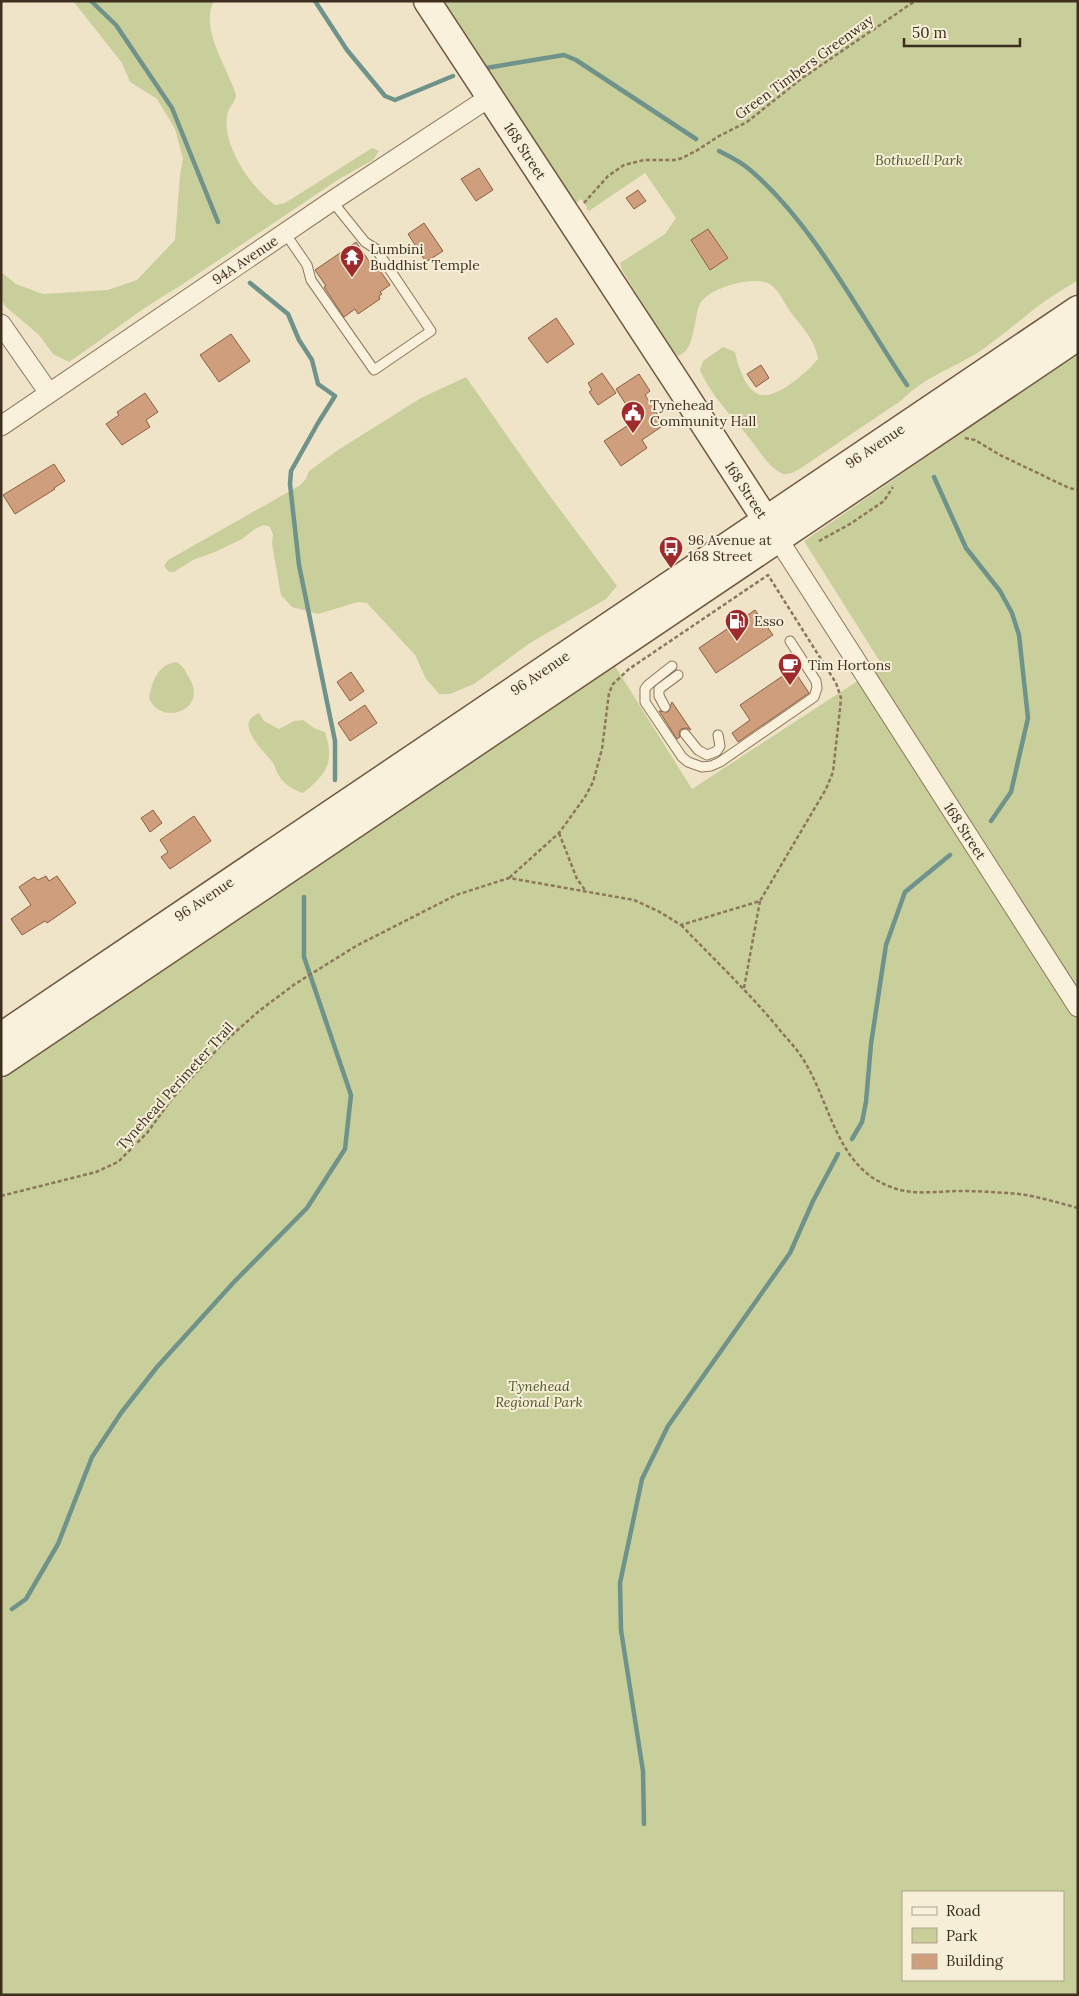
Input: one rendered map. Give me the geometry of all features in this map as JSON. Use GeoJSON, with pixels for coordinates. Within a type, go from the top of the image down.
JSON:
{"type":"FeatureCollection","features":[{"type":"Feature","properties":{"kind":"main road","name":"168 Street"},"geometry":{"type":"LineString","coordinates":[[426,1],[678,384],[771,530]]}},
{"type":"Feature","properties":{"kind":"main road","name":"96 Avenue"},"geometry":{"type":"LineString","coordinates":[[1,1063],[771,530],[1078,309]]}},
{"type":"Feature","properties":{"kind":"main road","name":"96 Avenue"},"geometry":{"type":"LineString","coordinates":[[1,1036],[771,530],[1078,337]]}},
{"type":"Feature","properties":{"kind":"street","name":"94A Avenue"},"geometry":{"type":"LineString","coordinates":[[1,426],[332,201],[490,97]]}},
{"type":"Feature","properties":{"kind":"street"},"geometry":{"type":"LineString","coordinates":[[1,324],[49,393]]}},
{"type":"Feature","properties":{"kind":"street","name":"168 Street"},"geometry":{"type":"LineString","coordinates":[[771,530],[1078,1007]]}},
{"type":"Feature","properties":{"kind":"lane"},"geometry":{"type":"LineString","coordinates":[[285,233],[307,265],[311,280],[374,370],[431,331],[376,249],[365,242],[332,201]]}},
{"type":"Feature","properties":{"kind":"lane"},"geometry":{"type":"LineString","coordinates":[[672,666],[648,685],[645,689],[645,702],[682,757],[694,765],[711,766],[720,762],[814,697],[817,688],[816,681],[790,641]]}},
{"type":"Feature","properties":{"kind":"lane"},"geometry":{"type":"LineString","coordinates":[[665,707],[659,696],[659,689],[678,675]]}},
{"type":"Feature","properties":{"kind":"lane"},"geometry":{"type":"LineString","coordinates":[[685,734],[698,750],[707,754],[717,751],[720,746],[718,735]]}},
{"type":"Feature","properties":{"kind":"path","name":"Green Timbers Greenway"},"geometry":{"type":"LineString","coordinates":[[583,205],[608,176],[624,164],[644,160],[682,158],[747,122],[801,79],[914,1]]}},
{"type":"Feature","properties":{"kind":"path"},"geometry":{"type":"LineString","coordinates":[[958,439],[974,440],[1000,455],[1068,488],[1078,490]]}},
{"type":"Feature","properties":{"kind":"path"},"geometry":{"type":"LineString","coordinates":[[819,541],[850,524],[884,501],[896,483]]}},
{"type":"Feature","properties":{"kind":"path","name":"Tynehead Perimeter Trail"},"geometry":{"type":"LineString","coordinates":[[1,1196],[96,1172],[118,1162],[147,1133],[171,1100],[223,1043],[259,1011],[295,984],[396,924],[456,895],[509,878],[559,833],[586,797],[593,782],[602,749],[606,703],[613,684],[628,669],[768,574],[836,683],[841,698],[833,772],[826,789],[760,901],[744,988]]}},
{"type":"Feature","properties":{"kind":"path"},"geometry":{"type":"LineString","coordinates":[[559,833],[569,860],[585,890]]}},
{"type":"Feature","properties":{"kind":"path","name":"Tynehead Perimeter Trail"},"geometry":{"type":"LineString","coordinates":[[509,878],[634,900],[658,910],[681,925],[744,988],[801,1055],[812,1074],[832,1125],[845,1148],[859,1166],[875,1180],[907,1192],[961,1191],[1011,1193],[1078,1208]]}},
{"type":"Feature","properties":{"kind":"path"},"geometry":{"type":"LineString","coordinates":[[681,925],[760,901]]}},
{"type":"Feature","properties":{"kind":"green space"},"geometry":{"type":"Polygon","coordinates":[[[73,1],[214,1],[210,12],[212,35],[236,95],[228,112],[226,124],[228,137],[239,164],[257,188],[275,205],[285,203],[372,148],[379,151],[373,160],[339,179],[151,304],[69,362],[53,354],[39,335],[6,307],[1,299],[1,272],[16,284],[43,294],[108,290],[137,280],[175,240],[183,158],[175,129],[157,99],[130,82],[122,63],[73,1]]]}},
{"type":"Feature","properties":{"kind":"green space","name":"Bothwell Park"},"geometry":{"type":"Polygon","coordinates":[[[441,1],[1078,1],[1078,280],[1039,306],[979,352],[919,385],[902,400],[798,470],[789,474],[783,474],[766,461],[724,408],[700,370],[703,361],[723,347],[735,352],[740,369],[748,385],[756,393],[763,395],[771,394],[790,385],[806,371],[818,359],[814,345],[779,293],[771,285],[756,281],[734,284],[714,291],[701,302],[692,339],[684,352],[678,356],[671,349],[622,270],[620,263],[665,234],[676,218],[645,173],[589,211],[581,199],[573,205],[513,113],[505,94],[441,1]]]}},
{"type":"Feature","properties":{"kind":"green space","name":"Tynehead Regional Park"},"geometry":{"type":"Polygon","coordinates":[[[1078,353],[1078,1995],[1,1995],[1,1080],[615,666],[692,789],[882,665],[804,541],[1078,353]]]}},
{"type":"Feature","properties":{"kind":"green space"},"geometry":{"type":"Polygon","coordinates":[[[466,377],[541,484],[617,586],[606,599],[530,643],[474,684],[450,694],[439,694],[426,679],[415,655],[367,603],[358,602],[318,614],[292,607],[281,595],[272,544],[273,535],[270,527],[264,525],[255,529],[242,539],[193,560],[174,572],[169,572],[164,566],[168,560],[299,486],[306,479],[309,471],[338,450],[421,398],[466,377]]]}},
{"type":"Feature","properties":{"kind":"green space"},"geometry":{"type":"Polygon","coordinates":[[[176,662],[182,666],[188,676],[193,688],[193,698],[182,711],[173,713],[163,712],[155,707],[149,698],[150,692],[160,670],[170,663],[176,662]]]}},
{"type":"Feature","properties":{"kind":"green space"},"geometry":{"type":"Polygon","coordinates":[[[259,713],[264,721],[279,729],[294,721],[303,720],[314,728],[325,732],[329,752],[327,767],[318,780],[303,793],[285,784],[273,763],[253,738],[249,730],[249,724],[252,718],[259,713]]]}},
{"type":"Feature","properties":{"kind":"building"},"geometry":{"type":"Polygon","coordinates":[[[479,168],[493,190],[476,201],[461,179],[479,168]]]}},
{"type":"Feature","properties":{"kind":"building"},"geometry":{"type":"Polygon","coordinates":[[[638,190],[646,201],[634,209],[626,198],[638,190]]]}},
{"type":"Feature","properties":{"kind":"building"},"geometry":{"type":"Polygon","coordinates":[[[424,223],[443,251],[426,262],[408,234],[424,223]]]}},
{"type":"Feature","properties":{"kind":"building"},"geometry":{"type":"Polygon","coordinates":[[[708,229],[728,258],[710,270],[691,240],[708,229]]]}},
{"type":"Feature","properties":{"kind":"building","name":"Lumbini Buddhist Temple"},"geometry":{"type":"Polygon","coordinates":[[[356,242],[371,264],[374,262],[390,285],[380,292],[382,294],[379,296],[380,299],[358,314],[355,309],[344,317],[315,270],[356,242]]]}},
{"type":"Feature","properties":{"kind":"building"},"geometry":{"type":"Polygon","coordinates":[[[556,318],[574,344],[547,363],[528,338],[556,318]]]}},
{"type":"Feature","properties":{"kind":"building"},"geometry":{"type":"Polygon","coordinates":[[[231,334],[250,361],[219,382],[200,355],[231,334]]]}},
{"type":"Feature","properties":{"kind":"building"},"geometry":{"type":"Polygon","coordinates":[[[761,365],[769,378],[756,387],[747,374],[761,365]]]}},
{"type":"Feature","properties":{"kind":"building"},"geometry":{"type":"Polygon","coordinates":[[[602,373],[616,393],[598,405],[589,392],[592,390],[588,383],[602,373]]]}},
{"type":"Feature","properties":{"kind":"building","name":"Tynehead Community Hall"},"geometry":{"type":"Polygon","coordinates":[[[639,374],[650,391],[645,395],[661,420],[658,422],[661,427],[642,440],[647,448],[621,466],[604,441],[636,420],[616,389],[639,374]]]}},
{"type":"Feature","properties":{"kind":"building"},"geometry":{"type":"Polygon","coordinates":[[[145,393],[158,412],[146,420],[150,427],[122,445],[106,424],[119,415],[117,412],[145,393]]]}},
{"type":"Feature","properties":{"kind":"building"},"geometry":{"type":"Polygon","coordinates":[[[54,464],[65,481],[15,514],[3,495],[54,464]]]}},
{"type":"Feature","properties":{"kind":"building"},"geometry":{"type":"Polygon","coordinates":[[[755,610],[773,635],[716,673],[699,648],[755,610]]]}},
{"type":"Feature","properties":{"kind":"building"},"geometry":{"type":"Polygon","coordinates":[[[793,669],[809,693],[738,742],[732,733],[750,720],[740,705],[793,669]]]}},
{"type":"Feature","properties":{"kind":"building"},"geometry":{"type":"Polygon","coordinates":[[[351,672],[364,691],[350,701],[337,682],[351,672]]]}},
{"type":"Feature","properties":{"kind":"building"},"geometry":{"type":"Polygon","coordinates":[[[672,702],[691,730],[687,728],[681,729],[679,732],[680,737],[677,739],[659,711],[668,712],[672,702]]]}},
{"type":"Feature","properties":{"kind":"building"},"geometry":{"type":"Polygon","coordinates":[[[365,705],[377,723],[350,741],[338,723],[365,705]]]}},
{"type":"Feature","properties":{"kind":"building"},"geometry":{"type":"Polygon","coordinates":[[[153,810],[162,823],[150,832],[141,818],[153,810]]]}},
{"type":"Feature","properties":{"kind":"building"},"geometry":{"type":"Polygon","coordinates":[[[194,816],[211,841],[170,869],[161,857],[168,852],[160,840],[194,816]]]}},
{"type":"Feature","properties":{"kind":"building"},"geometry":{"type":"Polygon","coordinates":[[[46,876],[49,881],[57,876],[76,903],[47,923],[45,921],[22,935],[11,919],[31,905],[19,887],[34,877],[38,880],[46,876]]]}},
{"type":"Feature","properties":{"kind":"waterway"},"geometry":{"type":"LineString","coordinates":[[91,1],[116,25],[172,108],[218,222]]}},
{"type":"Feature","properties":{"kind":"waterway"},"geometry":{"type":"LineString","coordinates":[[315,1],[347,50],[385,96],[395,100],[453,76]]}},
{"type":"Feature","properties":{"kind":"waterway"},"geometry":{"type":"LineString","coordinates":[[486,68],[564,55],[576,60],[696,139]]}},
{"type":"Feature","properties":{"kind":"waterway"},"geometry":{"type":"LineString","coordinates":[[719,151],[749,169],[794,216],[834,271],[907,385]]}},
{"type":"Feature","properties":{"kind":"waterway"},"geometry":{"type":"LineString","coordinates":[[250,283],[288,314],[299,340],[312,360],[318,384],[335,396],[291,471],[290,484],[299,565],[335,741],[335,780]]}},
{"type":"Feature","properties":{"kind":"waterway"},"geometry":{"type":"LineString","coordinates":[[934,477],[966,548],[1000,591],[1012,613],[1019,635],[1028,718],[1011,792],[991,821]]}},
{"type":"Feature","properties":{"kind":"waterway"},"geometry":{"type":"LineString","coordinates":[[852,1139],[862,1122],[866,1102],[871,1044],[886,945],[905,892],[950,855]]}},
{"type":"Feature","properties":{"kind":"waterway"},"geometry":{"type":"LineString","coordinates":[[12,1609],[26,1599],[58,1544],[92,1457],[121,1413],[157,1367],[234,1282],[307,1208],[345,1149],[351,1095],[304,957],[304,897]]}},
{"type":"Feature","properties":{"kind":"waterway"},"geometry":{"type":"LineString","coordinates":[[644,1824],[643,1771],[621,1630],[620,1583],[642,1479],[668,1426],[790,1253],[813,1201],[838,1154]]}},
{"type":"Feature","properties":{"kind":"place","name":"Lumbini Buddhist Temple"},"geometry":{"type":"Point","coordinates":[352,278]}},
{"type":"Feature","properties":{"kind":"place","name":"Tynehead Community Hall"},"geometry":{"type":"Point","coordinates":[633,434]}},
{"type":"Feature","properties":{"kind":"place","name":"96 Avenue at 168 Street"},"geometry":{"type":"Point","coordinates":[671,569]}},
{"type":"Feature","properties":{"kind":"place","name":"Esso"},"geometry":{"type":"Point","coordinates":[737,642]}},
{"type":"Feature","properties":{"kind":"place","name":"Tim Hortons"},"geometry":{"type":"Point","coordinates":[790,686]}}]}
